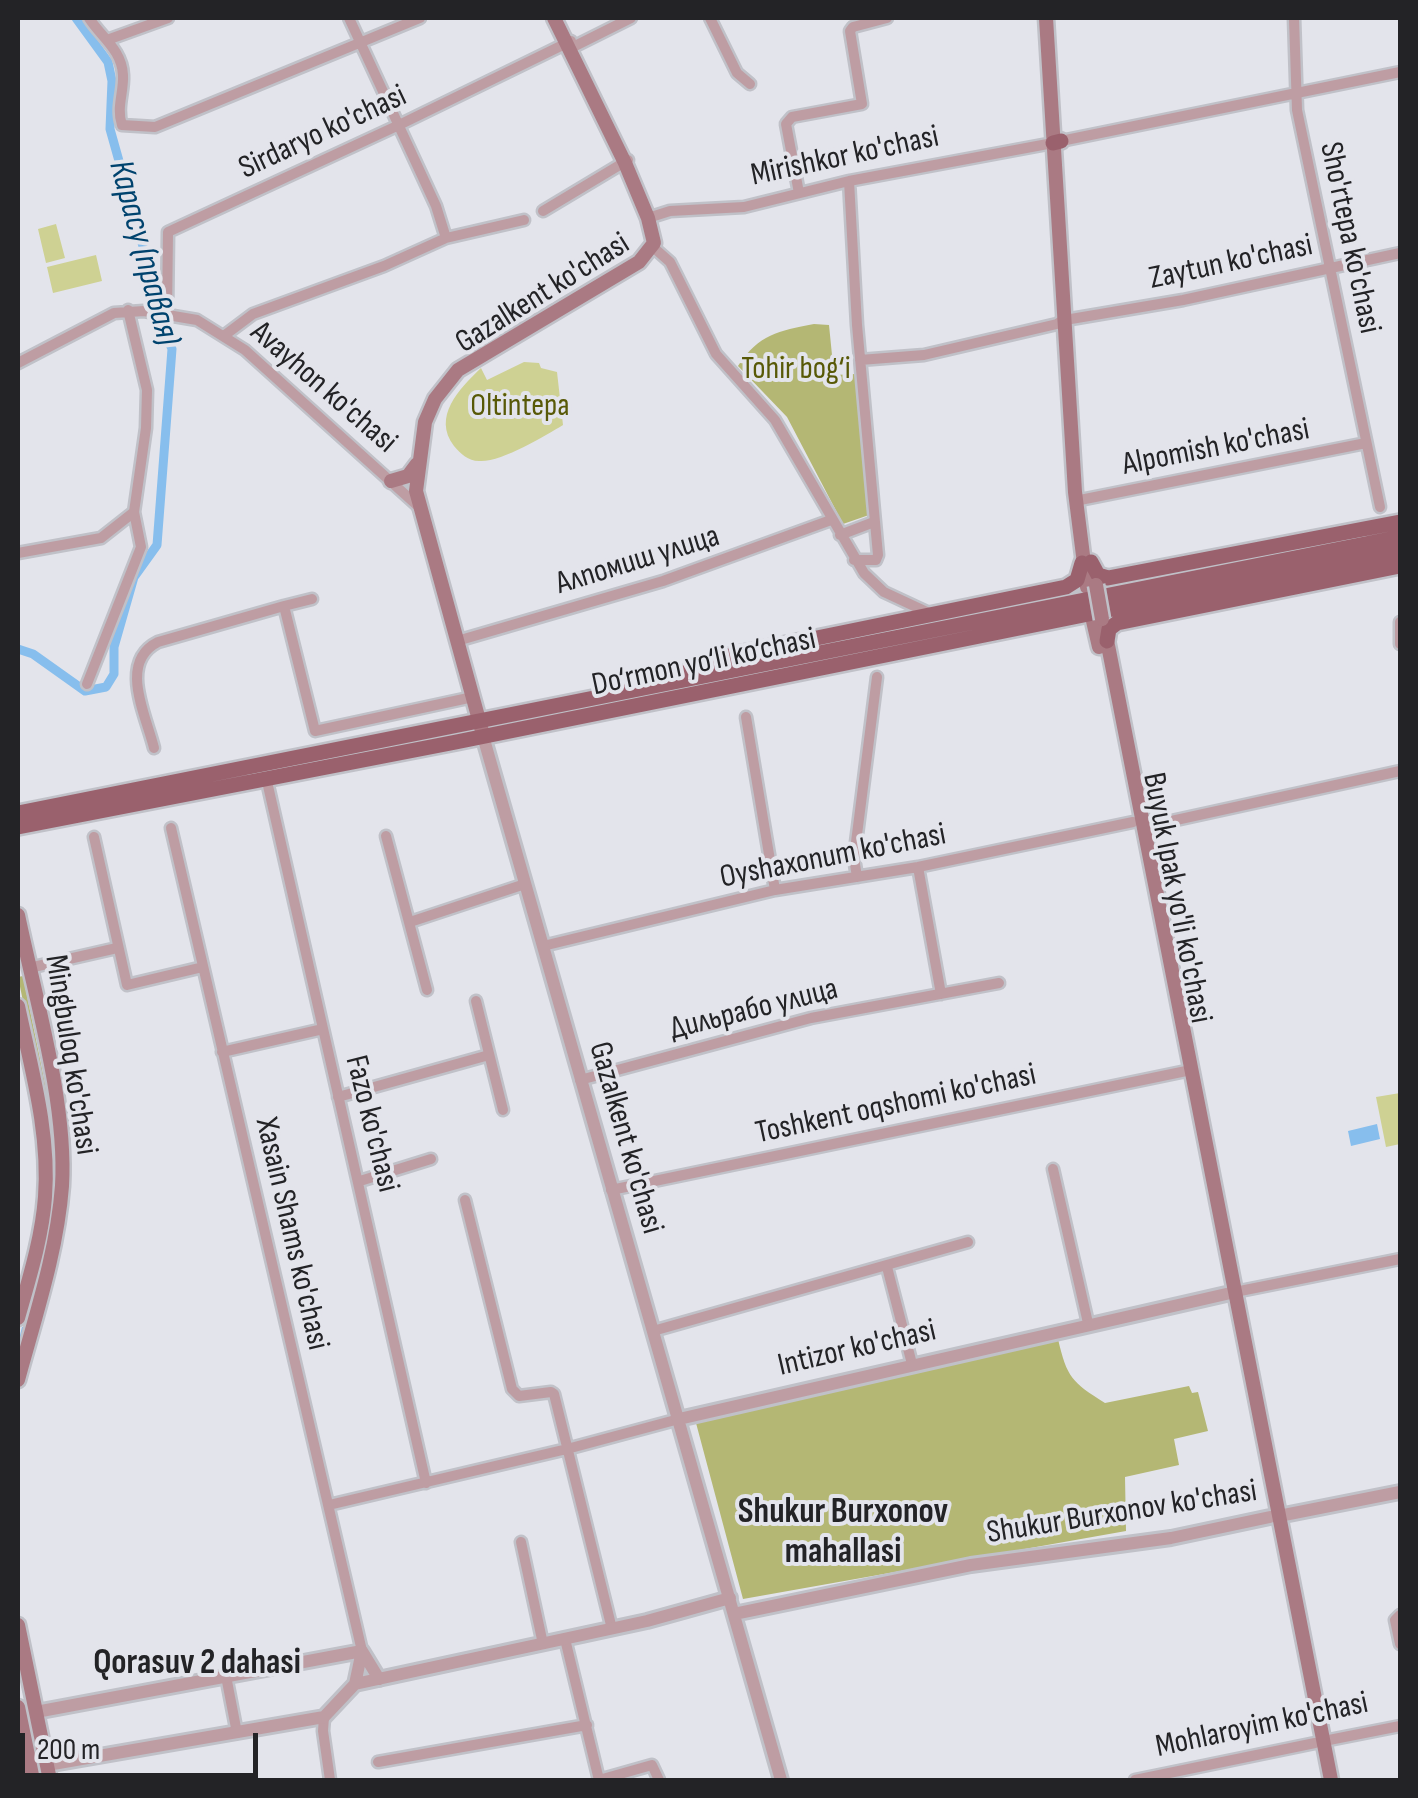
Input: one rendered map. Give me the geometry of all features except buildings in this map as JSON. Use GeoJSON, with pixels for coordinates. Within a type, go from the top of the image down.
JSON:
{"type":"FeatureCollection","features":[{"type":"Feature","properties":{"kind":"main road"},"geometry":{"type":"LineString","coordinates":[[557,18],[659,236],[656,249]]}},
{"type":"Feature","properties":{"kind":"main road","name":"Buyuk Ipak yo'li ko'chasi"},"geometry":{"type":"LineString","coordinates":[[1046,18],[1079,500],[1087,562],[1319,1742],[1322,1780]]}},
{"type":"Feature","properties":{"kind":"main road","name":"Buyuk Ipak yo'li ko'chasi"},"geometry":{"type":"LineString","coordinates":[[1055,18],[1057,142]]}},
{"type":"Feature","properties":{"kind":"main road","name":"Gazalkent ko'chasi"},"geometry":{"type":"LineString","coordinates":[[418,460],[439,408],[453,386],[529,331],[645,267],[656,249]]}},
{"type":"Feature","properties":{"kind":"main road"},"geometry":{"type":"LineString","coordinates":[[391,482],[408,476],[418,460]]}},
{"type":"Feature","properties":{"kind":"main road"},"geometry":{"type":"LineString","coordinates":[[418,460],[415,485],[420,509]]}},
{"type":"Feature","properties":{"kind":"main road","name":"Gazalkent ko'chasi"},"geometry":{"type":"LineString","coordinates":[[420,509],[482,729]]}},
{"type":"Feature","properties":{"kind":"main road"},"geometry":{"type":"LineString","coordinates":[[656,685],[714,659],[1066,587],[1077,580],[1087,562],[1098,576],[1108,578],[1400,522]]}},
{"type":"Feature","properties":{"kind":"main road","name":"Do‘rmon yo‘li ko‘chasi"},"geometry":{"type":"LineString","coordinates":[[18,827],[266,778],[656,685],[1400,537]]}},
{"type":"Feature","properties":{"kind":"main road","name":"Do‘rmon yo‘li ko‘chasi"},"geometry":{"type":"LineString","coordinates":[[18,812],[482,729],[1400,551]]}},
{"type":"Feature","properties":{"kind":"main road"},"geometry":{"type":"LineString","coordinates":[[1107,640],[1109,629],[1117,623],[1400,566]]}},
{"type":"Feature","properties":{"kind":"main road","name":"Buyuk Ipak yo'li ko'chasi"},"geometry":{"type":"LineString","coordinates":[[1098,620],[1107,640],[1138,825]]}},
{"type":"Feature","properties":{"kind":"main road","name":"Mingbuloq ko'chasi"},"geometry":{"type":"LineString","coordinates":[[18,914],[23,970],[54,1094],[62,1173],[56,1224],[24,1317]]}},
{"type":"Feature","properties":{"kind":"main road","name":"Mingbuloq ko'chasi"},"geometry":{"type":"LineString","coordinates":[[18,1006],[40,1110],[46,1173],[18,1380]]}},
{"type":"Feature","properties":{"kind":"main road"},"geometry":{"type":"LineString","coordinates":[[46,1173],[62,1173]]}},
{"type":"Feature","properties":{"kind":"main road"},"geometry":{"type":"LineString","coordinates":[[18,1626],[49,1773]]}},
{"type":"Feature","properties":{"kind":"main road"},"geometry":{"type":"LineString","coordinates":[[18,1711],[32,1774]]}},
{"type":"Feature","properties":{"kind":"main road","name":"Buyuk Ipak yo'li ko'chasi"},"geometry":{"type":"LineString","coordinates":[[1319,1742],[1332,1780]]}},
{"type":"Feature","properties":{"kind":"street"},"geometry":{"type":"LineString","coordinates":[[89,18],[117,51],[124,73],[120,122],[155,127],[420,18]]}},
{"type":"Feature","properties":{"kind":"street"},"geometry":{"type":"LineString","coordinates":[[107,40],[168,18]]}},
{"type":"Feature","properties":{"kind":"street"},"geometry":{"type":"LineString","coordinates":[[349,18],[446,238]]}},
{"type":"Feature","properties":{"kind":"street","name":"Sirdaryo ko'chasi"},"geometry":{"type":"LineString","coordinates":[[167,313],[168,232],[631,18]]}},
{"type":"Feature","properties":{"kind":"street"},"geometry":{"type":"LineString","coordinates":[[710,18],[737,72],[750,84]]}},
{"type":"Feature","properties":{"kind":"street"},"geometry":{"type":"LineString","coordinates":[[799,194],[786,124],[792,117],[862,104],[850,31],[887,18]]}},
{"type":"Feature","properties":{"kind":"street","name":"Sho'rtepa ko'chasi"},"geometry":{"type":"LineString","coordinates":[[1294,18],[1296,96],[1380,507]]}},
{"type":"Feature","properties":{"kind":"street","name":"Mirishkor ko'chasi"},"geometry":{"type":"LineString","coordinates":[[650,217],[670,211],[744,207],[849,181],[1296,96],[1400,72]]}},
{"type":"Feature","properties":{"kind":"street"},"geometry":{"type":"LineString","coordinates":[[543,211],[627,162]]}},
{"type":"Feature","properties":{"kind":"street"},"geometry":{"type":"LineString","coordinates":[[849,181],[878,558],[854,560]]}},
{"type":"Feature","properties":{"kind":"street"},"geometry":{"type":"LineString","coordinates":[[224,335],[253,314],[384,266],[446,238],[524,220]]}},
{"type":"Feature","properties":{"kind":"street"},"geometry":{"type":"LineString","coordinates":[[656,249],[670,262],[716,354],[775,420],[869,580],[889,595],[930,614]]}},
{"type":"Feature","properties":{"kind":"street","name":"Zaytun ko'chasi"},"geometry":{"type":"LineString","coordinates":[[860,360],[924,354],[1067,319],[1152,306],[1400,253]]}},
{"type":"Feature","properties":{"kind":"street"},"geometry":{"type":"LineString","coordinates":[[87,684],[138,560],[140,532],[134,512],[146,428],[147,390],[128,310]]}},
{"type":"Feature","properties":{"kind":"street","name":"Avayhon ko'chasi"},"geometry":{"type":"LineString","coordinates":[[18,363],[98,319],[128,310],[196,320],[224,335],[420,509]]}},
{"type":"Feature","properties":{"kind":"street","name":"Alpomish ko'chasi"},"geometry":{"type":"LineString","coordinates":[[1079,500],[1366,443]]}},
{"type":"Feature","properties":{"kind":"street"},"geometry":{"type":"LineString","coordinates":[[18,552],[102,538],[134,512]]}},
{"type":"Feature","properties":{"kind":"street","name":"Алпомиш улица"},"geometry":{"type":"LineString","coordinates":[[457,642],[663,581],[831,520]]}},
{"type":"Feature","properties":{"kind":"street"},"geometry":{"type":"LineString","coordinates":[[840,535],[874,522]]}},
{"type":"Feature","properties":{"kind":"street"},"geometry":{"type":"LineString","coordinates":[[889,595],[901,620]]}},
{"type":"Feature","properties":{"kind":"street"},"geometry":{"type":"LineString","coordinates":[[154,748],[136,668],[144,651],[158,642],[312,599]]}},
{"type":"Feature","properties":{"kind":"street"},"geometry":{"type":"LineString","coordinates":[[284,606],[316,731],[472,697]]}},
{"type":"Feature","properties":{"kind":"street"},"geometry":{"type":"LineString","coordinates":[[1400,622],[1400,644]]}},
{"type":"Feature","properties":{"kind":"street"},"geometry":{"type":"LineString","coordinates":[[857,877],[854,858],[877,677]]}},
{"type":"Feature","properties":{"kind":"street"},"geometry":{"type":"LineString","coordinates":[[746,717],[775,890]]}},
{"type":"Feature","properties":{"kind":"street","name":"Gazalkent ko'chasi"},"geometry":{"type":"LineString","coordinates":[[482,729],[781,1780]]}},
{"type":"Feature","properties":{"kind":"street","name":"Oyshaxonum ko'chasi"},"geometry":{"type":"LineString","coordinates":[[543,946],[775,890],[918,867],[1400,771]]}},
{"type":"Feature","properties":{"kind":"street","name":"Fazo ko'chasi"},"geometry":{"type":"LineString","coordinates":[[266,778],[426,1483]]}},
{"type":"Feature","properties":{"kind":"street","name":"Xasain Shams ko'chasi"},"geometry":{"type":"LineString","coordinates":[[171,828],[362,1651]]}},
{"type":"Feature","properties":{"kind":"street"},"geometry":{"type":"LineString","coordinates":[[386,836],[427,990]]}},
{"type":"Feature","properties":{"kind":"street"},"geometry":{"type":"LineString","coordinates":[[94,838],[127,984],[203,968]]}},
{"type":"Feature","properties":{"kind":"street"},"geometry":{"type":"LineString","coordinates":[[918,867],[941,994]]}},
{"type":"Feature","properties":{"kind":"street"},"geometry":{"type":"LineString","coordinates":[[410,922],[525,884]]}},
{"type":"Feature","properties":{"kind":"street"},"geometry":{"type":"LineString","coordinates":[[23,970],[117,948]]}},
{"type":"Feature","properties":{"kind":"street","name":"Дильрабо улица"},"geometry":{"type":"LineString","coordinates":[[580,1080],[810,1018],[999,983]]}},
{"type":"Feature","properties":{"kind":"street"},"geometry":{"type":"LineString","coordinates":[[476,1001],[502,1110]]}},
{"type":"Feature","properties":{"kind":"street"},"geometry":{"type":"LineString","coordinates":[[222,1052],[323,1029]]}},
{"type":"Feature","properties":{"kind":"street"},"geometry":{"type":"LineString","coordinates":[[338,1097],[490,1055]]}},
{"type":"Feature","properties":{"kind":"street","name":"Toshkent oqshomi ko'chasi"},"geometry":{"type":"LineString","coordinates":[[611,1190],[1187,1071]]}},
{"type":"Feature","properties":{"kind":"street"},"geometry":{"type":"LineString","coordinates":[[360,1181],[431,1158]]}},
{"type":"Feature","properties":{"kind":"street"},"geometry":{"type":"LineString","coordinates":[[1053,1169],[1088,1323]]}},
{"type":"Feature","properties":{"kind":"street"},"geometry":{"type":"LineString","coordinates":[[466,1200],[512,1388],[520,1396],[554,1394],[612,1629]]}},
{"type":"Feature","properties":{"kind":"street"},"geometry":{"type":"LineString","coordinates":[[653,1331],[968,1242]]}},
{"type":"Feature","properties":{"kind":"street","name":"Intizor ko'chasi"},"geometry":{"type":"LineString","coordinates":[[328,1505],[1088,1323],[1400,1259]]}},
{"type":"Feature","properties":{"kind":"street"},"geometry":{"type":"LineString","coordinates":[[888,1267],[912,1364]]}},
{"type":"Feature","properties":{"kind":"street","name":"Shukur Burxonov ko'chasi"},"geometry":{"type":"LineString","coordinates":[[734,1614],[971,1565],[1171,1538],[1400,1492]]}},
{"type":"Feature","properties":{"kind":"street"},"geometry":{"type":"LineString","coordinates":[[521,1542],[542,1644]]}},
{"type":"Feature","properties":{"kind":"street"},"geometry":{"type":"LineString","coordinates":[[354,1684],[612,1629],[730,1598]]}},
{"type":"Feature","properties":{"kind":"street"},"geometry":{"type":"LineString","coordinates":[[1400,1615],[1396,1620],[1400,1644]]}},
{"type":"Feature","properties":{"kind":"street"},"geometry":{"type":"LineString","coordinates":[[564,1639],[599,1780],[652,1765],[659,1780]]}},
{"type":"Feature","properties":{"kind":"street"},"geometry":{"type":"LineString","coordinates":[[18,1711],[36,1712],[362,1651]]}},
{"type":"Feature","properties":{"kind":"street"},"geometry":{"type":"LineString","coordinates":[[362,1651],[379,1679]]}},
{"type":"Feature","properties":{"kind":"street"},"geometry":{"type":"LineString","coordinates":[[330,1780],[322,1730],[324,1718],[354,1684],[362,1651]]}},
{"type":"Feature","properties":{"kind":"street"},"geometry":{"type":"LineString","coordinates":[[226,1676],[237,1733]]}},
{"type":"Feature","properties":{"kind":"street"},"geometry":{"type":"LineString","coordinates":[[32,1774],[324,1718]]}},
{"type":"Feature","properties":{"kind":"street"},"geometry":{"type":"LineString","coordinates":[[378,1762],[587,1724]]}},
{"type":"Feature","properties":{"kind":"street","name":"Mohlaroyim ko'chasi"},"geometry":{"type":"LineString","coordinates":[[1135,1780],[1400,1726]]}},
{"type":"Feature","properties":{"kind":"green space"},"geometry":{"type":"Polygon","coordinates":[[[56,224],[65,258],[46,263],[38,229],[56,224]]]}},
{"type":"Feature","properties":{"kind":"green space"},"geometry":{"type":"Polygon","coordinates":[[[96,255],[102,281],[53,293],[47,267],[96,255]]]}},
{"type":"Feature","properties":{"kind":"green space","name":"Tohir bog‘i"},"geometry":{"type":"Polygon","coordinates":[[[814,324],[829,325],[834,375],[855,374],[869,515],[843,524],[787,417],[738,366],[762,340],[814,324]]]}},
{"type":"Feature","properties":{"kind":"green space","name":"Oltintepa"},"geometry":{"type":"Polygon","coordinates":[[[524,362],[539,363],[541,368],[557,372],[563,425],[498,458],[479,461],[465,457],[454,446],[446,425],[457,394],[481,368],[487,380],[524,362]]]}},
{"type":"Feature","properties":{"kind":"green space"},"geometry":{"type":"Polygon","coordinates":[[[23,976],[51,1113],[55,1157],[51,1158],[18,977],[23,976]]]}},
{"type":"Feature","properties":{"kind":"green space"},"geometry":{"type":"Polygon","coordinates":[[[1400,1093],[1400,1144],[1386,1147],[1376,1097],[1400,1093]]]}},
{"type":"Feature","properties":{"kind":"green space"},"geometry":{"type":"Polygon","coordinates":[[[1058,1339],[1072,1378],[1105,1403],[1189,1386],[1192,1393],[1198,1392],[1208,1431],[1174,1439],[1179,1465],[1125,1477],[1126,1531],[743,1599],[696,1423],[1058,1339]]]}},
{"type":"Feature","properties":{"kind":"water"},"geometry":{"type":"Polygon","coordinates":[[[1377,1124],[1380,1139],[1351,1146],[1348,1131],[1377,1124]]]}},
{"type":"Feature","properties":{"kind":"waterway","name":"Карасу (правая)"},"geometry":{"type":"LineString","coordinates":[[18,649],[33,654],[85,691],[106,687],[114,674],[114,647],[134,577],[157,545],[172,349],[151,302],[144,250],[110,129],[112,81],[108,62],[76,18]]}},
{"type":"Feature","properties":{"kind":"waterway"},"geometry":{"type":"LineString","coordinates":[[18,1349],[23,1328]]}},
{"type":"Feature","properties":{"kind":"waterway"},"geometry":{"type":"LineString","coordinates":[[18,1661],[26,1702]]}},
{"type":"Feature","properties":{"kind":"waterway"},"geometry":{"type":"LineString","coordinates":[[31,1724],[38,1758]]}},
{"type":"Feature","properties":{"kind":"district","name":"Shukur Burxonov mahallasi"},"geometry":{"type":"Point","coordinates":[843,1533]}},
{"type":"Feature","properties":{"kind":"district","name":"Qorasuv 2 dahasi"},"geometry":{"type":"Point","coordinates":[197,1664]}}]}
